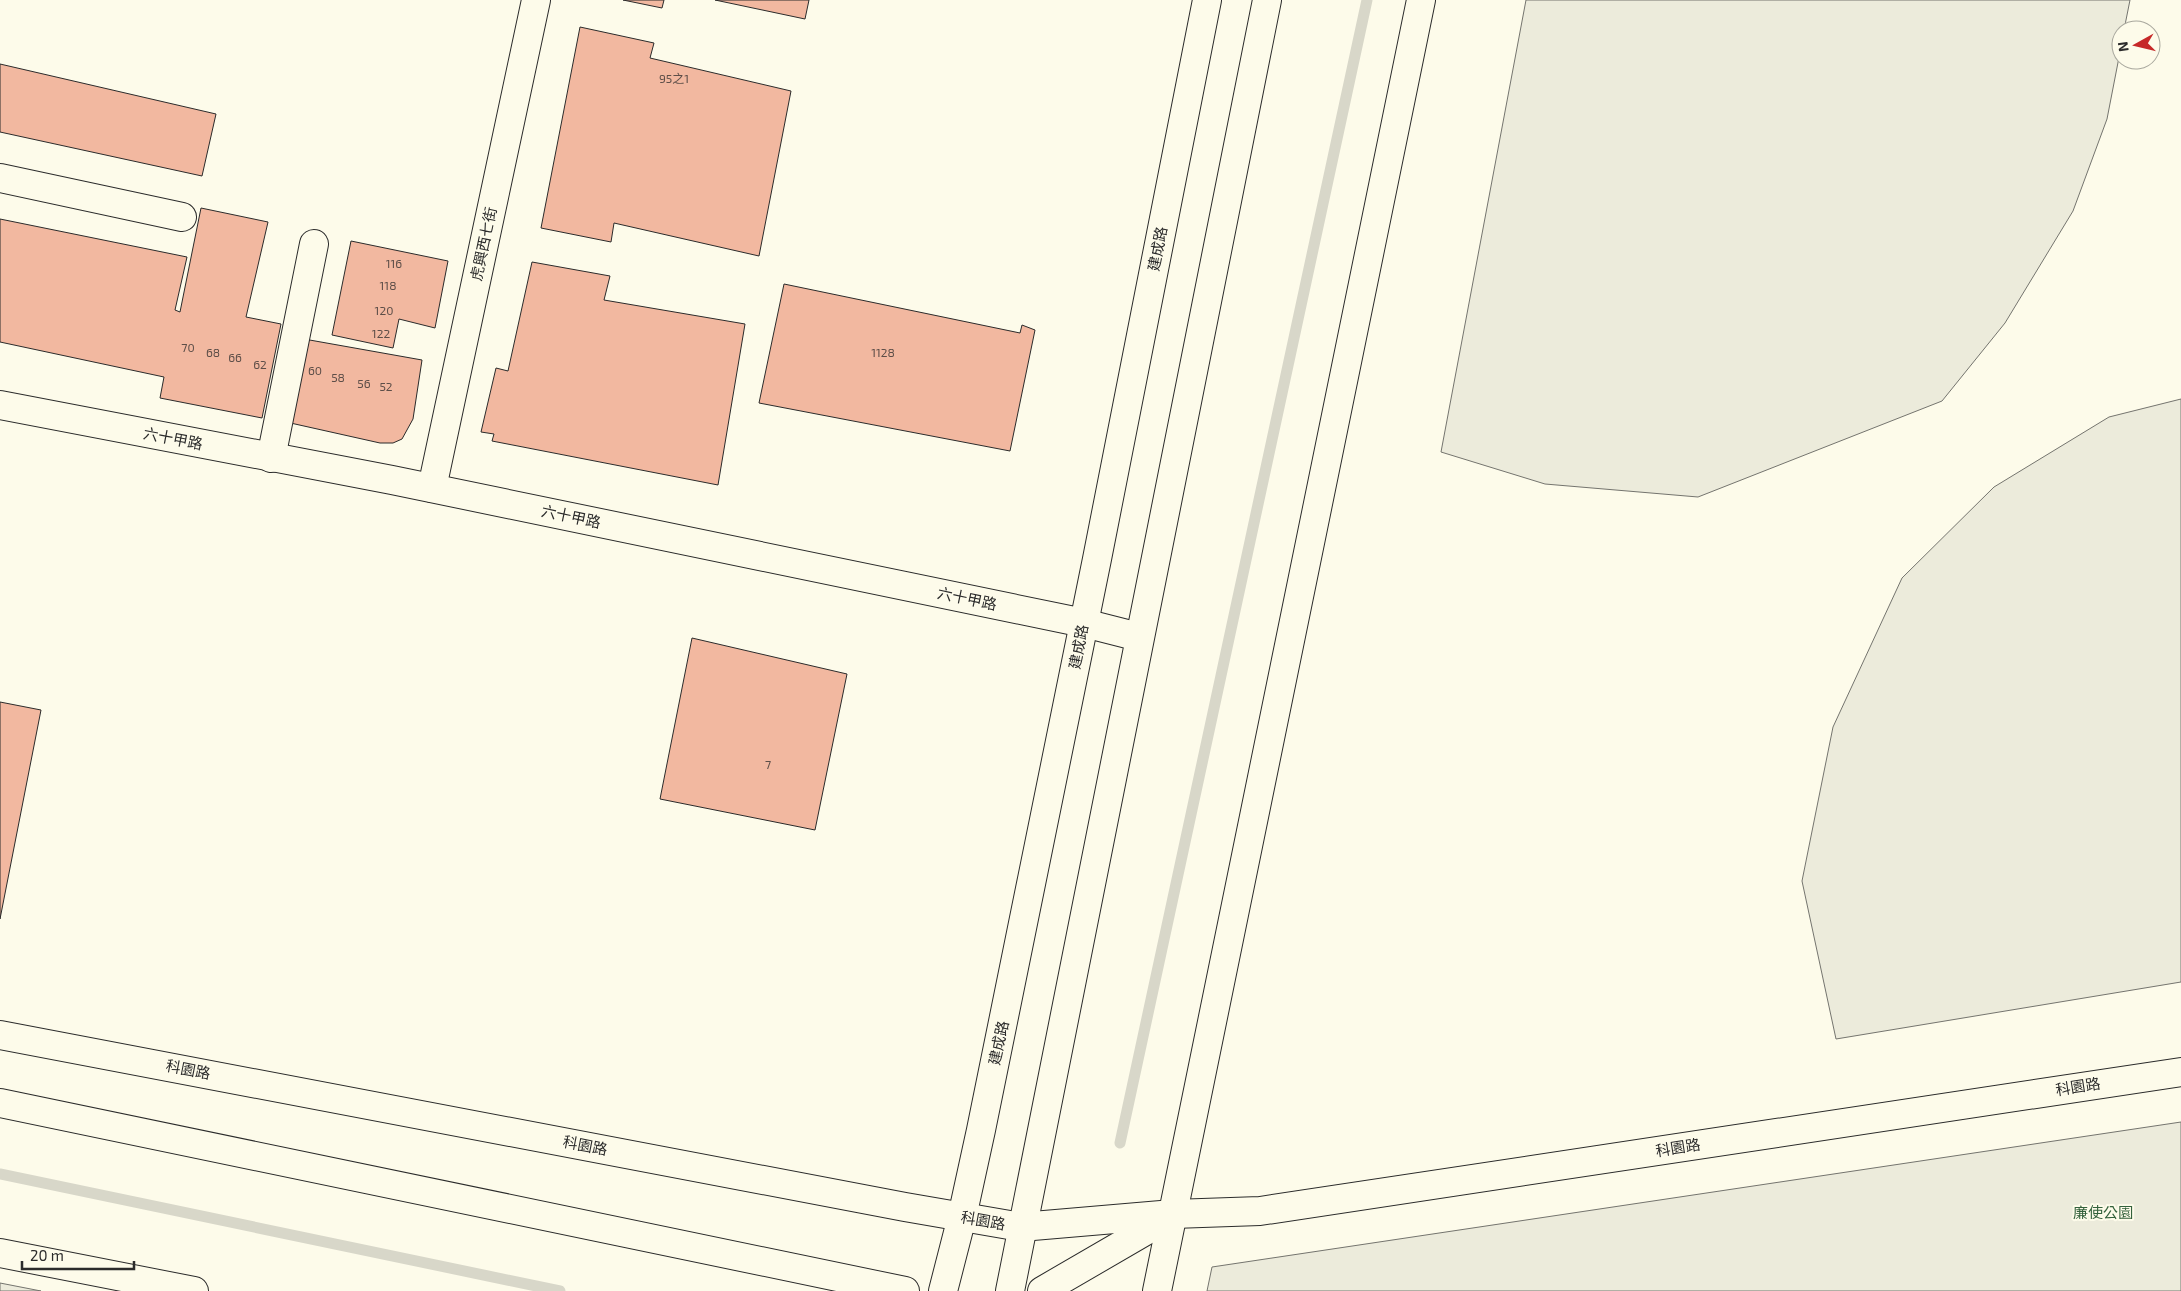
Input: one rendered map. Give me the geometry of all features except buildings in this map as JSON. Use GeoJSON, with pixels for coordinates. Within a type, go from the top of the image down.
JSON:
{"type":"FeatureCollection","features":[{"type":"Feature","properties":{"kind":"street","name":"虎興西七街"},"geometry":{"type":"LineString","coordinates":[[432,488],[536,0]]}},
{"type":"Feature","properties":{"kind":"street","name":"建成路"},"geometry":{"type":"LineString","coordinates":[[943,1291],[962,1217],[1084,623],[1207,0]]}},
{"type":"Feature","properties":{"kind":"street"},"geometry":{"type":"LineString","coordinates":[[1010,1291],[1021,1227],[1267,0]]}},
{"type":"Feature","properties":{"kind":"street"},"geometry":{"type":"LineString","coordinates":[[1157,1291],[1421,0]]}},
{"type":"Feature","properties":{"kind":"street"},"geometry":{"type":"LineString","coordinates":[[0,178],[182,217]]}},
{"type":"Feature","properties":{"kind":"street"},"geometry":{"type":"LineString","coordinates":[[271,458],[314,244]]}},
{"type":"Feature","properties":{"kind":"street","name":"六十甲路"},"geometry":{"type":"LineString","coordinates":[[0,405],[432,488],[1084,623],[1140,637]]}},
{"type":"Feature","properties":{"kind":"street","name":"科園路"},"geometry":{"type":"LineString","coordinates":[[0,1034],[1021,1227],[1173,1214],[1260,1211],[2181,1072]]}},
{"type":"Feature","properties":{"kind":"street"},"geometry":{"type":"LineString","coordinates":[[0,1103],[905,1291]]}},
{"type":"Feature","properties":{"kind":"street","name":"科園路"},"geometry":{"type":"LineString","coordinates":[[1042,1291],[1173,1214]]}},
{"type":"Feature","properties":{"kind":"street"},"geometry":{"type":"LineString","coordinates":[[0,1253],[194,1291]]}},
{"type":"Feature","properties":{"kind":"green space"},"geometry":{"type":"Polygon","coordinates":[[[1526,0],[2130,0],[2126,20],[2111,20],[2111,70],[2117,70],[2107,119],[2073,211],[2005,323],[1942,401],[1698,497],[1545,484],[1441,452],[1526,0]]]}},
{"type":"Feature","properties":{"kind":"green space"},"geometry":{"type":"Polygon","coordinates":[[[2181,399],[2181,982],[1836,1039],[1802,881],[1833,727],[1902,578],[1994,487],[2109,417],[2181,399]]]}},
{"type":"Feature","properties":{"kind":"green space","name":"廉使公園"},"geometry":{"type":"Polygon","coordinates":[[[2181,1122],[2181,1291],[1207,1291],[1212,1267],[2181,1122]]]}},
{"type":"Feature","properties":{"kind":"green space"},"geometry":{"type":"Polygon","coordinates":[[[0,1283],[41,1291],[0,1291],[0,1283]]]}},
{"type":"Feature","properties":{"kind":"waterway"},"geometry":{"type":"LineString","coordinates":[[1120,1143],[1367,0]]}},
{"type":"Feature","properties":{"kind":"waterway"},"geometry":{"type":"LineString","coordinates":[[0,1174],[560,1291]]}}]}
